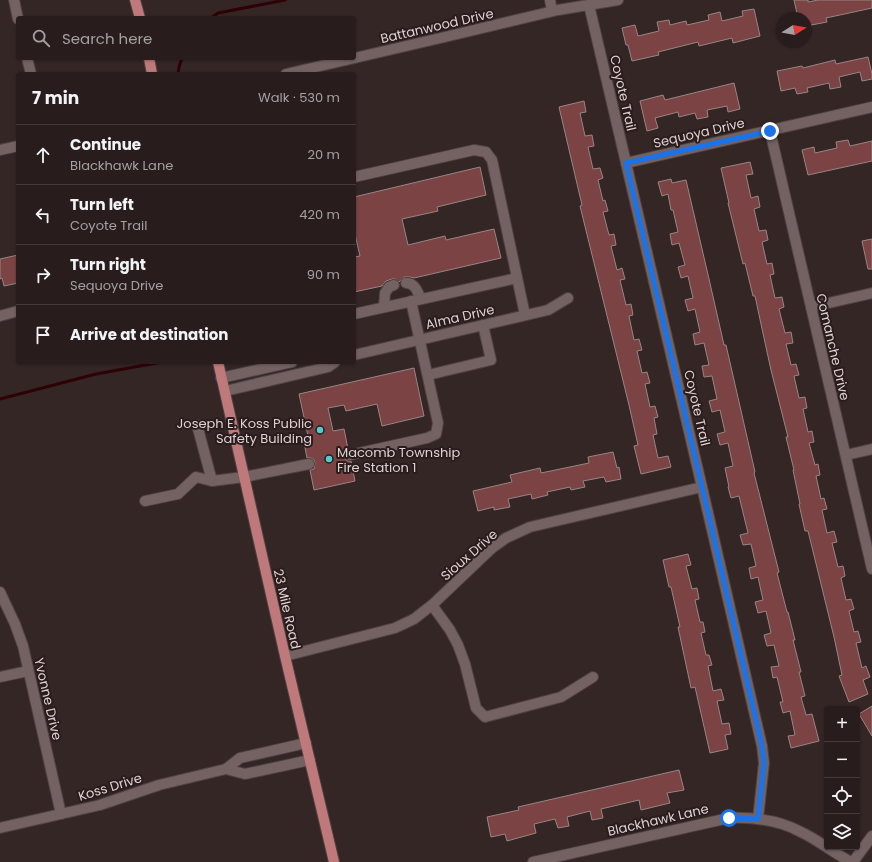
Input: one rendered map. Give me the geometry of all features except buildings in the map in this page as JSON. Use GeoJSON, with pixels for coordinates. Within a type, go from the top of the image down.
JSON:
{"type":"FeatureCollection","features":[{"type":"Feature","properties":{"kind":"main road"},"geometry":{"type":"LineString","coordinates":[[136,0],[140,16]]}},
{"type":"Feature","properties":{"kind":"main road"},"geometry":{"type":"LineString","coordinates":[[149,60],[152,72]]}},
{"type":"Feature","properties":{"kind":"main road","name":"23 Mile Road"},"geometry":{"type":"LineString","coordinates":[[218,364],[334,862]]}},
{"type":"Feature","properties":{"kind":"street"},"geometry":{"type":"LineString","coordinates":[[14,0],[17,16]]}},
{"type":"Feature","properties":{"kind":"street"},"geometry":{"type":"LineString","coordinates":[[550,0],[552,11]]}},
{"type":"Feature","properties":{"kind":"street","name":"Battanwood Drive"},"geometry":{"type":"LineString","coordinates":[[356,58],[552,11],[618,0]]}},
{"type":"Feature","properties":{"kind":"street","name":"Coyote Trail"},"geometry":{"type":"LineString","coordinates":[[589,5],[762,746],[764,763],[758,819]]}},
{"type":"Feature","properties":{"kind":"street"},"geometry":{"type":"LineString","coordinates":[[28,60],[30,72]]}},
{"type":"Feature","properties":{"kind":"street","name":"Battanwood Drive"},"geometry":{"type":"LineString","coordinates":[[296,72],[347,60]]}},
{"type":"Feature","properties":{"kind":"street","name":"Sequoya Drive"},"geometry":{"type":"LineString","coordinates":[[626,163],[872,107]]}},
{"type":"Feature","properties":{"kind":"street","name":"Comanche Drive"},"geometry":{"type":"LineString","coordinates":[[770,131],[872,569]]}},
{"type":"Feature","properties":{"kind":"street"},"geometry":{"type":"LineString","coordinates":[[0,150],[16,146]]}},
{"type":"Feature","properties":{"kind":"street"},"geometry":{"type":"LineString","coordinates":[[356,177],[474,150],[486,152],[492,160],[526,315]]}},
{"type":"Feature","properties":{"kind":"street"},"geometry":{"type":"LineString","coordinates":[[356,314],[517,278]]}},
{"type":"Feature","properties":{"kind":"street"},"geometry":{"type":"LineString","coordinates":[[350,455],[427,438],[436,434],[438,423],[419,340],[416,288],[410,283],[406,283]]}},
{"type":"Feature","properties":{"kind":"street"},"geometry":{"type":"LineString","coordinates":[[384,307],[385,293],[389,287],[394,285]]}},
{"type":"Feature","properties":{"kind":"street"},"geometry":{"type":"LineString","coordinates":[[811,307],[872,293]]}},
{"type":"Feature","properties":{"kind":"street","name":"Alma Drive"},"geometry":{"type":"LineString","coordinates":[[356,354],[548,310],[568,298]]}},
{"type":"Feature","properties":{"kind":"street"},"geometry":{"type":"LineString","coordinates":[[0,316],[16,312]]}},
{"type":"Feature","properties":{"kind":"street"},"geometry":{"type":"LineString","coordinates":[[428,375],[491,360],[483,325]]}},
{"type":"Feature","properties":{"kind":"street"},"geometry":{"type":"LineString","coordinates":[[225,391],[328,367],[332,364]]}},
{"type":"Feature","properties":{"kind":"street"},"geometry":{"type":"LineString","coordinates":[[221,378],[272,365],[279,378]]}},
{"type":"Feature","properties":{"kind":"street"},"geometry":{"type":"LineString","coordinates":[[197,425],[212,481]]}},
{"type":"Feature","properties":{"kind":"street"},"geometry":{"type":"LineString","coordinates":[[846,455],[872,449]]}},
{"type":"Feature","properties":{"kind":"street"},"geometry":{"type":"LineString","coordinates":[[145,501],[178,494],[196,477],[212,481],[244,477],[308,464]]}},
{"type":"Feature","properties":{"kind":"street","name":"Sioux Drive"},"geometry":{"type":"LineString","coordinates":[[285,656],[395,628],[414,619],[432,605],[492,548],[506,538],[530,527],[702,487]]}},
{"type":"Feature","properties":{"kind":"street","name":"Yvonne Drive"},"geometry":{"type":"LineString","coordinates":[[0,592],[20,635],[61,814]]}},
{"type":"Feature","properties":{"kind":"street"},"geometry":{"type":"LineString","coordinates":[[432,605],[450,630],[458,645],[465,664],[476,708],[485,717],[561,697],[593,677]]}},
{"type":"Feature","properties":{"kind":"street"},"geometry":{"type":"LineString","coordinates":[[0,677],[28,671]]}},
{"type":"Feature","properties":{"kind":"street","name":"Koss Drive"},"geometry":{"type":"LineString","coordinates":[[0,828],[100,805],[159,785],[226,769],[240,758],[306,742]]}},
{"type":"Feature","properties":{"kind":"street","name":"Koss Drive"},"geometry":{"type":"LineString","coordinates":[[226,769],[245,774],[310,760]]}},
{"type":"Feature","properties":{"kind":"street","name":"Blackhawk Lane"},"geometry":{"type":"LineString","coordinates":[[534,862],[729,818],[758,819],[789,826],[802,832],[838,855],[852,862]]}},
{"type":"Feature","properties":{"kind":"street"},"geometry":{"type":"LineString","coordinates":[[852,862],[872,836]]}},
{"type":"Feature","properties":{"kind":"waterway"},"geometry":{"type":"LineString","coordinates":[[214,16],[218,13],[285,0]]}},
{"type":"Feature","properties":{"kind":"waterway"},"geometry":{"type":"LineString","coordinates":[[178,72],[181,60]]}},
{"type":"Feature","properties":{"kind":"waterway"},"geometry":{"type":"LineString","coordinates":[[0,399],[96,374],[151,364]]}},
{"type":"Feature","properties":{"kind":"place","name":"Joseph E. Koss Public Safety Building"},"geometry":{"type":"Point","coordinates":[320,430]}},
{"type":"Feature","properties":{"kind":"place","name":"Macomb Township Fire Station 1"},"geometry":{"type":"Point","coordinates":[329,459]}},
{"type":"Feature","properties":{"kind":"route"},"geometry":{"type":"LineString","coordinates":[[729,818],[758,819],[764,763],[762,746],[626,163],[770,131]]}}]}
